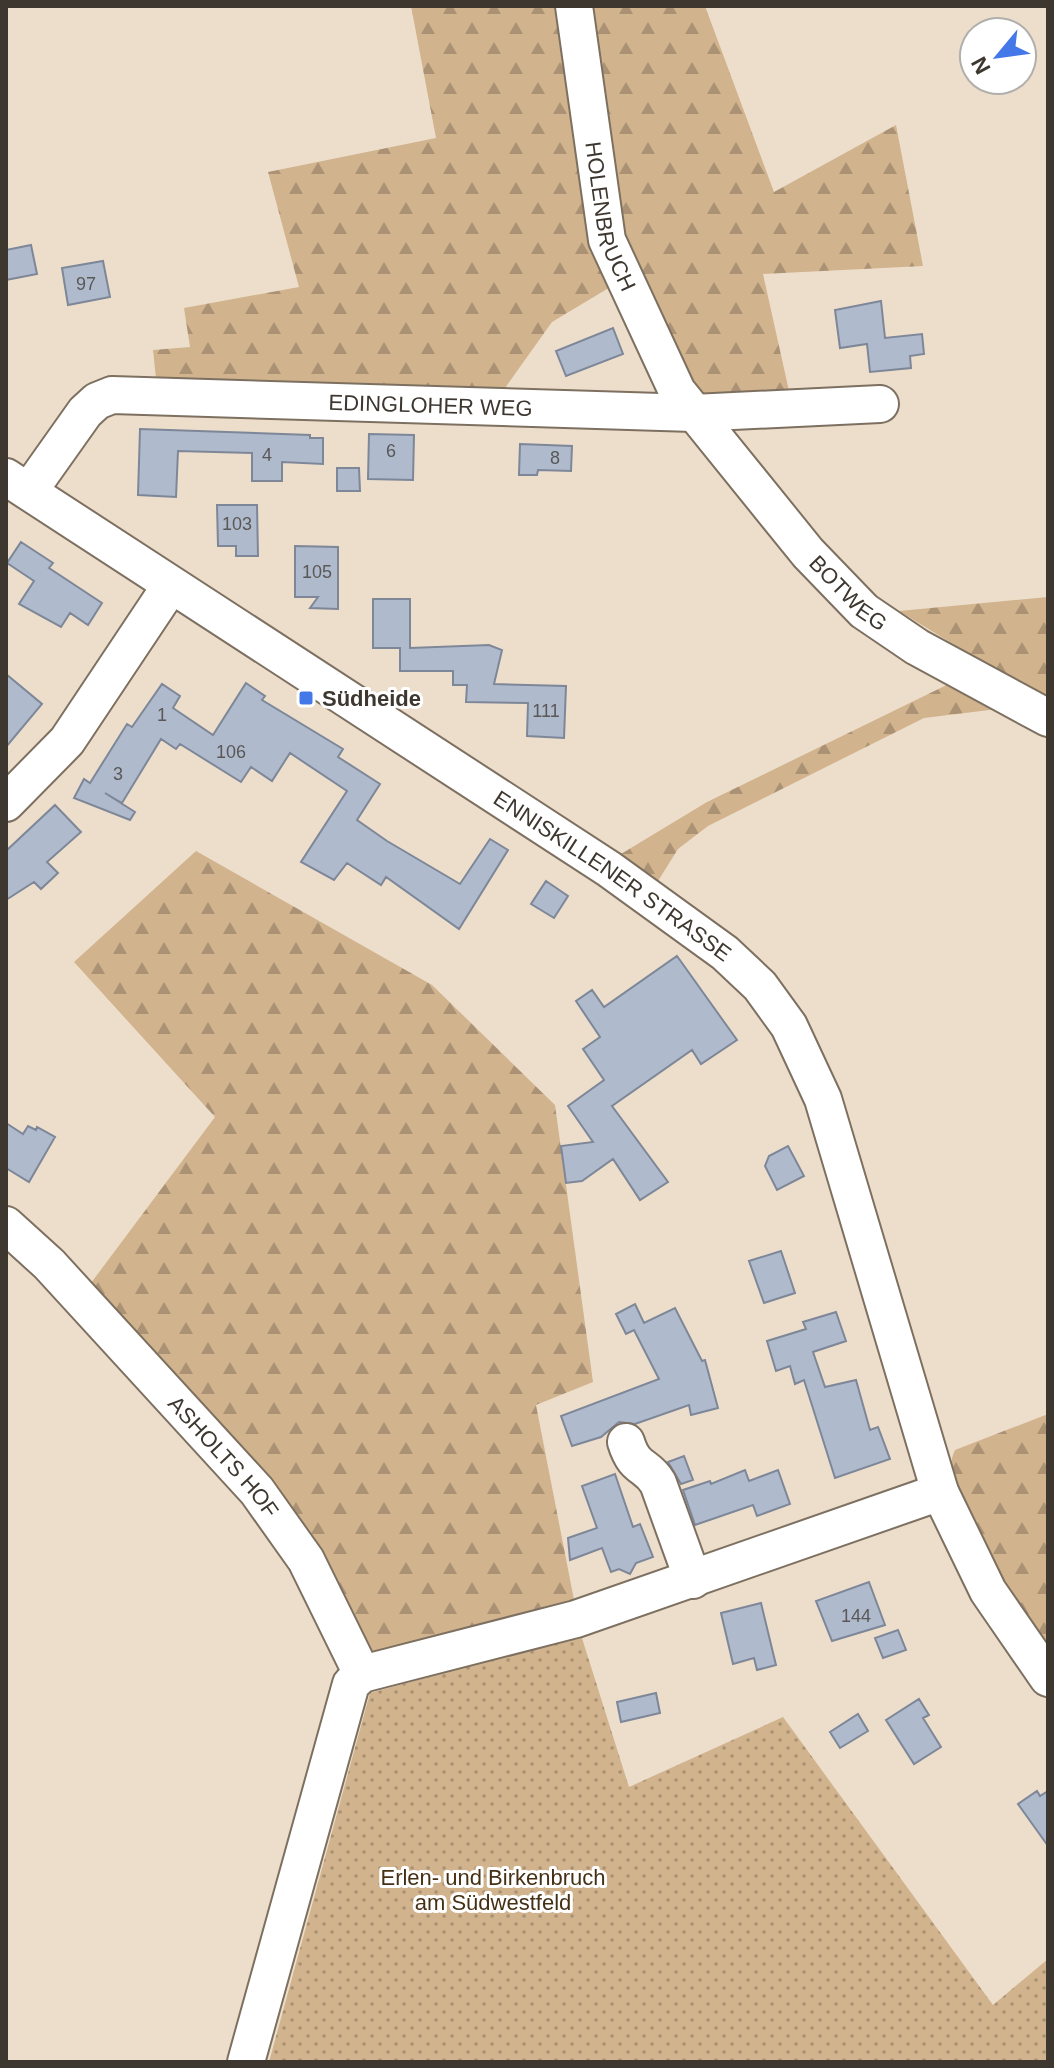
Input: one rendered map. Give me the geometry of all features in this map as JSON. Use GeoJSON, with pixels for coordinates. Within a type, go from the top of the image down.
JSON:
{"type":"FeatureCollection","features":[{"type":"Feature","properties":{"kind":"street","name":"HOLENBRUCH"},"geometry":{"type":"LineString","coordinates":[[574,6],[607,240],[668,376],[693,413]]}},
{"type":"Feature","properties":{"kind":"street","name":"EDINGLOHER WEG"},"geometry":{"type":"LineString","coordinates":[[18,484],[85,412],[97,401],[112,395],[693,413],[880,404]]}},
{"type":"Feature","properties":{"kind":"street","name":"BOTWEG"},"geometry":{"type":"LineString","coordinates":[[693,413],[808,553],[864,611],[917,647],[1048,718]]}},
{"type":"Feature","properties":{"kind":"street","name":"ENNISKILLENER STRASSE"},"geometry":{"type":"LineString","coordinates":[[18,484],[609,869],[725,953],[760,986],[789,1026],[823,1099],[940,1492],[988,1591],[1048,1678]]}},
{"type":"Feature","properties":{"kind":"street"},"geometry":{"type":"LineString","coordinates":[[6,803],[75,731],[171,585]]}},
{"type":"Feature","properties":{"kind":"street","name":"ASHOLTS HOF"},"geometry":{"type":"LineString","coordinates":[[6,1225],[49,1264],[257,1491],[306,1560],[337,1616],[362,1674]]}},
{"type":"Feature","properties":{"kind":"street"},"geometry":{"type":"LineString","coordinates":[[626,1442],[634,1463],[653,1475],[658,1483],[693,1580]]}},
{"type":"Feature","properties":{"kind":"street"},"geometry":{"type":"LineString","coordinates":[[246,2062],[351,1684],[362,1674],[576,1619],[940,1492]]}},
{"type":"Feature","properties":{"kind":"green space"},"geometry":{"type":"Polygon","coordinates":[[[411,6],[564,6],[617,283],[552,322],[500,395],[157,388],[153,350],[190,347],[184,308],[299,287],[268,172],[436,138],[411,6]]]}},
{"type":"Feature","properties":{"kind":"green space"},"geometry":{"type":"Polygon","coordinates":[[[586,6],[705,6],[774,192],[896,125],[923,266],[763,274],[791,400],[700,402],[619,234],[586,6]]]}},
{"type":"Feature","properties":{"kind":"green space"},"geometry":{"type":"Polygon","coordinates":[[[1048,597],[1048,702],[899,611],[1048,597]]]}},
{"type":"Feature","properties":{"kind":"green space"},"geometry":{"type":"Polygon","coordinates":[[[961,678],[1006,708],[924,718],[708,826],[678,849],[658,881],[621,854],[707,802],[961,678]]]}},
{"type":"Feature","properties":{"kind":"green space"},"geometry":{"type":"Polygon","coordinates":[[[196,851],[432,985],[555,1105],[593,1382],[536,1405],[575,1605],[372,1659],[88,1287],[215,1117],[74,962],[196,851]]]}},
{"type":"Feature","properties":{"kind":"green space"},"geometry":{"type":"Polygon","coordinates":[[[1048,1414],[1048,1645],[1002,1578],[968,1520],[956,1493],[951,1469],[955,1450],[1048,1414]]]}},
{"type":"Feature","properties":{"kind":"green space","name":"Erlen- und Birkenbruch am Südwestfeld"},"geometry":{"type":"Polygon","coordinates":[[[581,1635],[629,1787],[783,1717],[993,2005],[1048,1959],[1048,2062],[269,2062],[370,1693],[581,1635]]]}},
{"type":"Feature","properties":{"kind":"building"},"geometry":{"type":"Polygon","coordinates":[[[31,245],[37,274],[6,280],[6,250],[31,245]]]}},
{"type":"Feature","properties":{"kind":"building"},"geometry":{"type":"Polygon","coordinates":[[[103,261],[110,297],[68,305],[62,268],[103,261]]]}},
{"type":"Feature","properties":{"kind":"building"},"geometry":{"type":"Polygon","coordinates":[[[881,301],[885,338],[922,334],[924,354],[910,356],[911,368],[870,372],[867,344],[840,348],[835,310],[881,301]]]}},
{"type":"Feature","properties":{"kind":"building"},"geometry":{"type":"Polygon","coordinates":[[[613,328],[623,354],[566,376],[556,351],[613,328]]]}},
{"type":"Feature","properties":{"kind":"building"},"geometry":{"type":"Polygon","coordinates":[[[140,429],[310,435],[310,438],[323,438],[323,464],[282,462],[282,481],[252,481],[252,453],[178,451],[176,497],[138,495],[140,429]]]}},
{"type":"Feature","properties":{"kind":"building"},"geometry":{"type":"Polygon","coordinates":[[[369,434],[414,435],[413,480],[368,479],[369,434]]]}},
{"type":"Feature","properties":{"kind":"building"},"geometry":{"type":"Polygon","coordinates":[[[520,444],[572,446],[571,471],[538,470],[537,475],[519,475],[520,444]]]}},
{"type":"Feature","properties":{"kind":"building"},"geometry":{"type":"Polygon","coordinates":[[[337,468],[359,468],[360,491],[337,491],[337,468]]]}},
{"type":"Feature","properties":{"kind":"building"},"geometry":{"type":"Polygon","coordinates":[[[217,505],[257,505],[258,556],[236,556],[236,546],[218,546],[217,505]]]}},
{"type":"Feature","properties":{"kind":"building"},"geometry":{"type":"Polygon","coordinates":[[[21,542],[53,563],[49,568],[102,603],[88,625],[70,613],[61,627],[19,604],[34,581],[7,563],[21,542]]]}},
{"type":"Feature","properties":{"kind":"building"},"geometry":{"type":"Polygon","coordinates":[[[295,546],[338,547],[338,609],[310,608],[318,597],[295,597],[295,546]]]}},
{"type":"Feature","properties":{"kind":"building"},"geometry":{"type":"Polygon","coordinates":[[[373,599],[410,599],[410,648],[489,645],[502,650],[494,684],[566,686],[564,738],[527,736],[528,703],[466,702],[467,685],[453,685],[453,671],[400,671],[400,648],[373,648],[373,599]]]}},
{"type":"Feature","properties":{"kind":"building"},"geometry":{"type":"Polygon","coordinates":[[[6,674],[42,704],[6,747],[6,674]]]}},
{"type":"Feature","properties":{"kind":"building"},"geometry":{"type":"Polygon","coordinates":[[[246,683],[265,696],[262,700],[343,749],[338,757],[380,784],[357,820],[387,841],[460,884],[490,839],[508,850],[459,929],[386,877],[381,885],[347,863],[334,880],[301,862],[347,791],[290,753],[272,781],[251,767],[241,782],[180,744],[176,749],[161,739],[122,803],[105,793],[135,812],[130,820],[74,798],[84,779],[90,783],[127,724],[132,727],[162,684],[180,696],[173,708],[213,735],[246,683]]]}},
{"type":"Feature","properties":{"kind":"building"},"geometry":{"type":"Polygon","coordinates":[[[55,805],[81,832],[47,862],[58,873],[41,889],[34,882],[6,900],[6,851],[55,805]]]}},
{"type":"Feature","properties":{"kind":"building"},"geometry":{"type":"Polygon","coordinates":[[[546,881],[568,896],[554,918],[531,904],[546,881]]]}},
{"type":"Feature","properties":{"kind":"building"},"geometry":{"type":"Polygon","coordinates":[[[677,956],[737,1040],[701,1064],[692,1050],[612,1106],[668,1182],[640,1200],[613,1159],[582,1181],[566,1183],[561,1146],[593,1142],[568,1106],[604,1080],[583,1049],[600,1037],[576,1001],[592,990],[604,1007],[677,956]]]}},
{"type":"Feature","properties":{"kind":"building"},"geometry":{"type":"Polygon","coordinates":[[[6,1123],[23,1134],[28,1126],[36,1130],[37,1127],[55,1137],[29,1182],[6,1168],[6,1123]]]}},
{"type":"Feature","properties":{"kind":"building"},"geometry":{"type":"Polygon","coordinates":[[[788,1146],[804,1176],[777,1190],[765,1166],[769,1156],[788,1146]]]}},
{"type":"Feature","properties":{"kind":"building"},"geometry":{"type":"Polygon","coordinates":[[[781,1251],[795,1293],[764,1303],[749,1261],[781,1251]]]}},
{"type":"Feature","properties":{"kind":"building"},"geometry":{"type":"Polygon","coordinates":[[[635,1304],[644,1323],[675,1308],[702,1361],[705,1360],[718,1408],[691,1415],[689,1405],[635,1424],[619,1422],[601,1437],[572,1446],[561,1416],[659,1379],[634,1330],[626,1334],[616,1314],[635,1304]]]}},
{"type":"Feature","properties":{"kind":"building"},"geometry":{"type":"Polygon","coordinates":[[[836,1312],[846,1341],[813,1352],[825,1387],[856,1380],[870,1430],[878,1427],[890,1459],[835,1478],[804,1380],[795,1384],[790,1366],[776,1371],[767,1341],[806,1329],[803,1322],[836,1312]]]}},
{"type":"Feature","properties":{"kind":"building"},"geometry":{"type":"Polygon","coordinates":[[[684,1456],[693,1480],[681,1484],[668,1462],[684,1456]]]}},
{"type":"Feature","properties":{"kind":"building"},"geometry":{"type":"Polygon","coordinates":[[[745,1470],[749,1481],[778,1470],[790,1504],[757,1516],[753,1505],[695,1525],[683,1490],[710,1481],[711,1484],[745,1470]]]}},
{"type":"Feature","properties":{"kind":"building"},"geometry":{"type":"Polygon","coordinates":[[[615,1474],[633,1527],[640,1524],[653,1557],[636,1563],[630,1574],[619,1569],[611,1572],[602,1548],[570,1560],[568,1538],[597,1528],[582,1486],[615,1474]]]}},
{"type":"Feature","properties":{"kind":"building"},"geometry":{"type":"Polygon","coordinates":[[[869,1582],[885,1625],[832,1641],[816,1601],[869,1582]]]}},
{"type":"Feature","properties":{"kind":"building"},"geometry":{"type":"Polygon","coordinates":[[[761,1603],[776,1665],[757,1670],[754,1658],[733,1664],[721,1613],[761,1603]]]}},
{"type":"Feature","properties":{"kind":"building"},"geometry":{"type":"Polygon","coordinates":[[[898,1630],[906,1650],[883,1658],[875,1638],[898,1630]]]}},
{"type":"Feature","properties":{"kind":"building"},"geometry":{"type":"Polygon","coordinates":[[[656,1693],[660,1713],[621,1722],[617,1702],[656,1693]]]}},
{"type":"Feature","properties":{"kind":"building"},"geometry":{"type":"Polygon","coordinates":[[[919,1699],[929,1715],[923,1718],[941,1747],[914,1764],[886,1720],[919,1699]]]}},
{"type":"Feature","properties":{"kind":"building"},"geometry":{"type":"Polygon","coordinates":[[[858,1714],[868,1731],[840,1748],[830,1732],[858,1714]]]}},
{"type":"Feature","properties":{"kind":"building"},"geometry":{"type":"Polygon","coordinates":[[[1037,1791],[1040,1796],[1048,1791],[1048,1846],[1018,1804],[1037,1791]]]}},
{"type":"Feature","properties":{"kind":"place","name":"Südheide"},"geometry":{"type":"Point","coordinates":[306,698]}}]}
